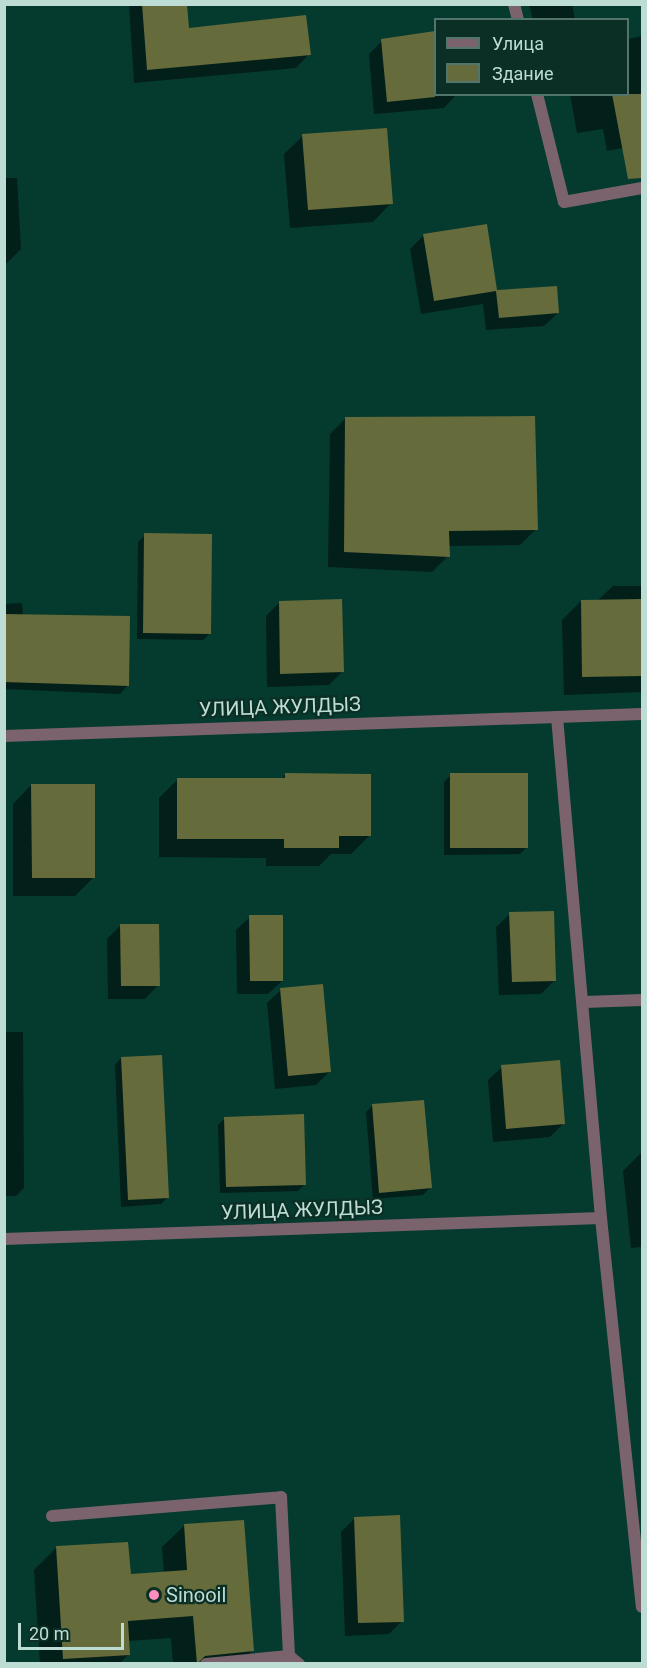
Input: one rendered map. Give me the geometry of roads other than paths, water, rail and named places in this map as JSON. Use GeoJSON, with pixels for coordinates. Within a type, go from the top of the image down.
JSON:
{"type":"FeatureCollection","features":[{"type":"Feature","properties":{"kind":"street"},"geometry":{"type":"LineString","coordinates":[[538,96],[564,202],[642,188]]}},
{"type":"Feature","properties":{"kind":"street","name":"УЛИЦА ЖУЛДЫЗ"},"geometry":{"type":"LineString","coordinates":[[4,736],[642,714]]}},
{"type":"Feature","properties":{"kind":"street"},"geometry":{"type":"LineString","coordinates":[[557,717],[584,1002],[601,1218],[642,1607]]}},
{"type":"Feature","properties":{"kind":"street"},"geometry":{"type":"LineString","coordinates":[[584,1002],[642,1000]]}},
{"type":"Feature","properties":{"kind":"street","name":"УЛИЦА ЖУЛДЫЗ"},"geometry":{"type":"LineString","coordinates":[[4,1239],[601,1218]]}},
{"type":"Feature","properties":{"kind":"street"},"geometry":{"type":"LineString","coordinates":[[52,1516],[281,1497],[294,1660],[206,1664]]}},
{"type":"Feature","properties":{"kind":"place","name":"Sinooil"},"geometry":{"type":"Point","coordinates":[154,1595]}}]}
